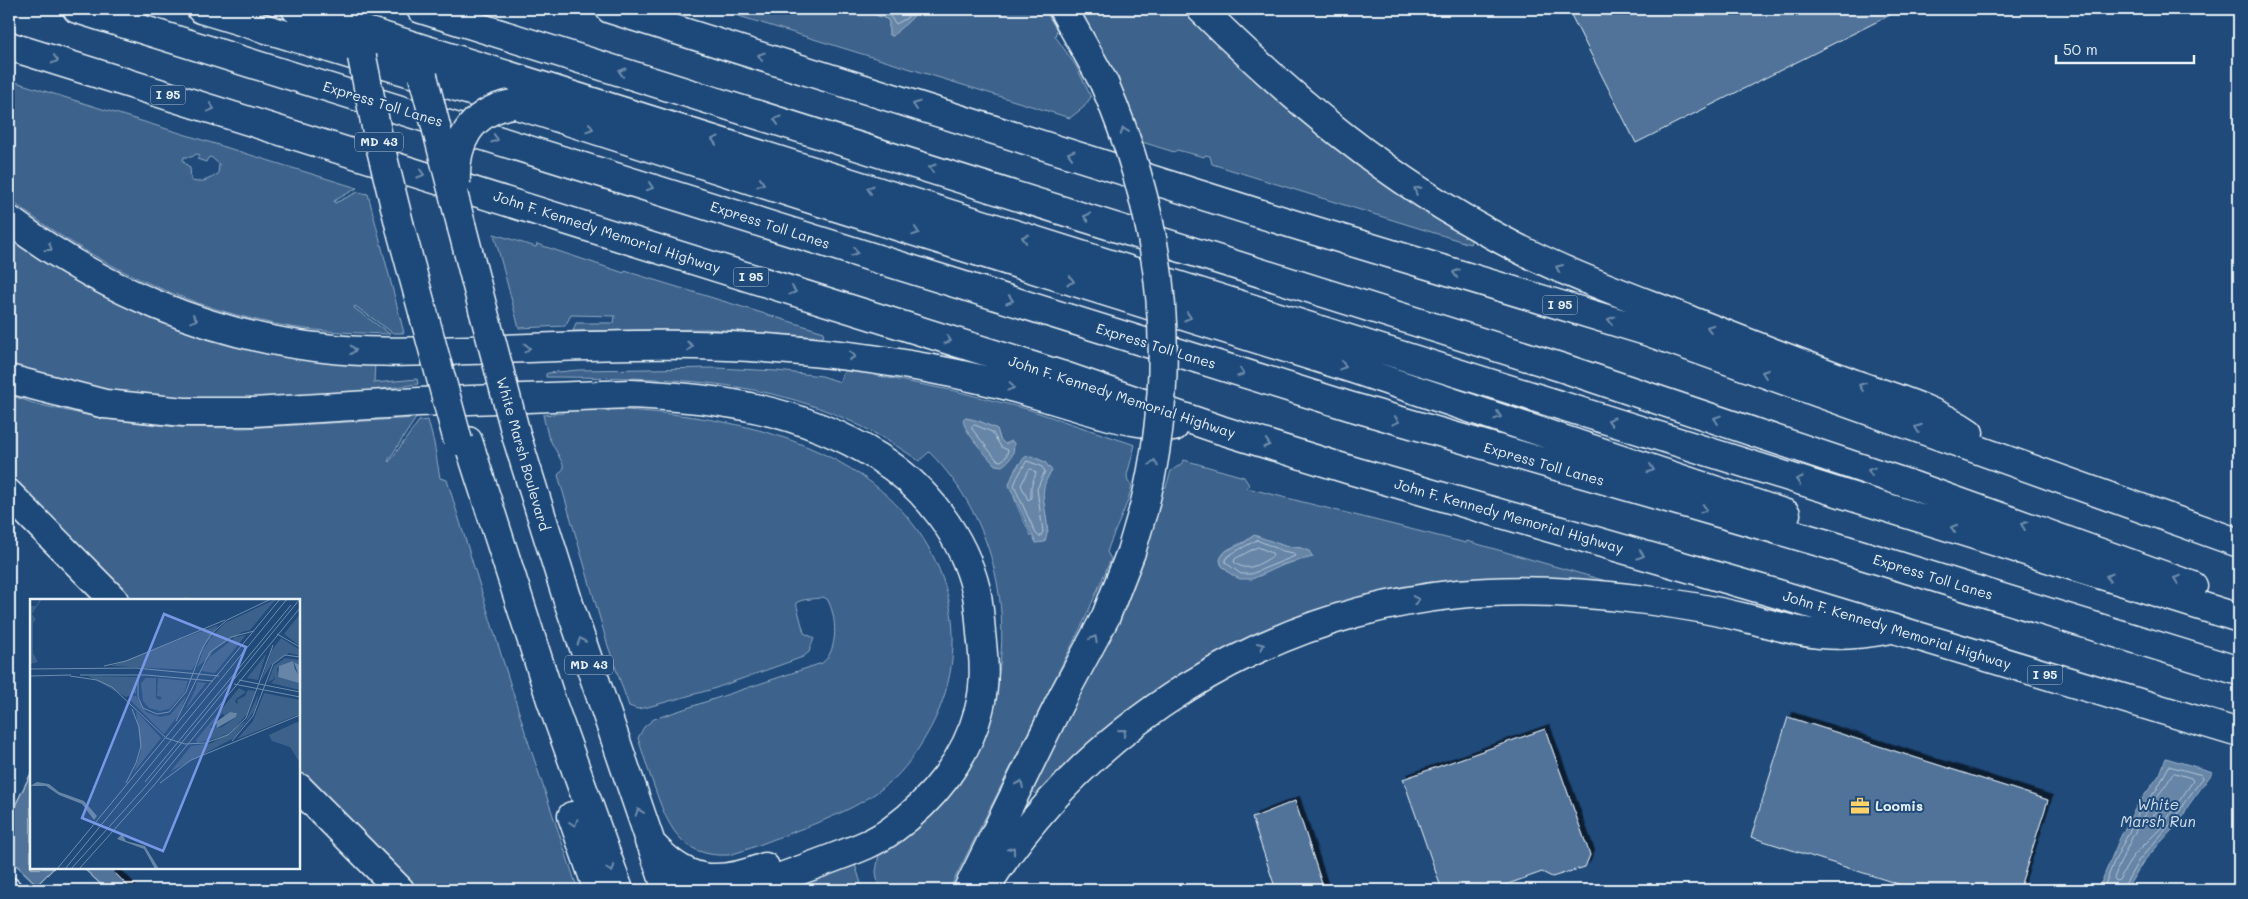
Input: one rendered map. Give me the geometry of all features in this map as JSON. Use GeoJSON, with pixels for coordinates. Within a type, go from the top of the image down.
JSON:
{"type":"FeatureCollection","features":[{"type":"Feature","properties":{"kind":"highway","name":"Express Toll Lanes"},"geometry":{"type":"LineString","coordinates":[[77,9],[1349,406],[1830,546],[2239,671]]}},
{"type":"Feature","properties":{"kind":"highway"},"geometry":{"type":"LineString","coordinates":[[201,9],[543,113],[1468,406],[2239,671]]}},
{"type":"Feature","properties":{"kind":"highway"},"geometry":{"type":"LineString","coordinates":[[296,9],[353,18],[416,46],[2239,618]]}},
{"type":"Feature","properties":{"kind":"highway","name":"White Marsh Boulevard"},"geometry":{"type":"LineString","coordinates":[[408,9],[423,76],[517,438],[569,604],[667,890]]}},
{"type":"Feature","properties":{"kind":"highway"},"geometry":{"type":"LineString","coordinates":[[421,9],[1563,368],[1914,486],[2239,602]]}},
{"type":"Feature","properties":{"kind":"highway","name":"I 95"},"geometry":{"type":"LineString","coordinates":[[610,9],[1296,225],[1646,331],[2239,543]]}},
{"type":"Feature","properties":{"kind":"highway"},"geometry":{"type":"LineString","coordinates":[[967,890],[1063,696],[1106,616],[1131,552],[1142,511],[1155,457],[1161,405],[1163,359],[1160,290],[1152,233],[1140,181],[1128,142],[1104,82],[1063,9]]}},
{"type":"Feature","properties":{"kind":"highway"},"geometry":{"type":"LineString","coordinates":[[1201,9],[1281,86],[1334,131],[1403,181],[1477,226],[1520,250],[1581,277],[1819,370],[1933,412],[1958,425],[1997,456]]}},
{"type":"Feature","properties":{"kind":"highway","name":"MD 43"},"geometry":{"type":"LineString","coordinates":[[353,18],[378,137],[423,312],[463,441],[528,678],[598,890]]}},
{"type":"Feature","properties":{"kind":"highway","name":"John F. Kennedy Memorial Highway"},"geometry":{"type":"LineString","coordinates":[[9,46],[1061,375],[1220,430],[1478,508],[1896,629],[2239,733]]}},
{"type":"Feature","properties":{"kind":"highway"},"geometry":{"type":"LineString","coordinates":[[465,238],[456,177],[463,141],[470,127],[483,114],[494,108],[512,104]]}},
{"type":"Feature","properties":{"kind":"highway"},"geometry":{"type":"LineString","coordinates":[[9,220],[82,269],[137,297],[215,326],[290,343],[324,348],[394,352],[708,346],[788,350],[860,357],[921,367],[1006,386],[1129,420],[1220,430]]}},
{"type":"Feature","properties":{"kind":"highway"},"geometry":{"type":"LineString","coordinates":[[9,379],[106,404],[184,412],[253,412],[419,402],[631,394],[715,401],[782,413],[830,431],[893,467],[916,485],[949,529],[964,558],[975,588],[980,620],[984,673],[979,710],[968,740],[946,780],[912,814],[891,831],[873,842],[795,873],[745,890]]}},
{"type":"Feature","properties":{"kind":"highway"},"geometry":{"type":"LineString","coordinates":[[463,441],[554,709],[619,890]]}},
{"type":"Feature","properties":{"kind":"highway"},"geometry":{"type":"LineString","coordinates":[[9,494],[113,599]]}},
{"type":"Feature","properties":{"kind":"highway"},"geometry":{"type":"LineString","coordinates":[[984,890],[1049,803],[1092,759],[1136,722],[1168,699],[1234,659],[1283,637],[1335,619],[1381,607],[1429,598],[1517,591],[1646,600],[1718,612],[1803,632],[1822,634],[1857,634],[1896,629]]}},
{"type":"Feature","properties":{"kind":"highway"},"geometry":{"type":"LineString","coordinates":[[649,841],[665,857],[682,869],[697,875],[722,879],[737,878],[845,839],[874,824],[900,804],[927,779],[956,733],[965,711],[980,652],[980,620]]}},
{"type":"Feature","properties":{"kind":"highway"},"geometry":{"type":"LineString","coordinates":[[300,789],[400,890]]}},
{"type":"Feature","properties":{"kind":"shaded area"},"geometry":{"type":"Polygon","coordinates":[[[716,9],[859,9],[887,19],[889,22],[889,35],[893,36],[913,17],[917,9],[1044,9],[1057,30],[1055,36],[1076,66],[1091,97],[1084,107],[1070,118],[716,9]]]}},
{"type":"Feature","properties":{"kind":"shaded area"},"geometry":{"type":"Polygon","coordinates":[[[1075,9],[1183,9],[1255,80],[1312,130],[1383,183],[1472,239],[1470,244],[1212,164],[1210,156],[1205,155],[1204,157],[1177,150],[1174,152],[1142,142],[1139,132],[1134,128],[1075,9]]]}},
{"type":"Feature","properties":{"kind":"shaded area"},"geometry":{"type":"Polygon","coordinates":[[[9,80],[357,188],[334,201],[335,203],[358,192],[368,194],[404,333],[393,333],[355,306],[354,308],[390,334],[291,327],[215,309],[178,296],[107,263],[40,222],[9,199],[9,80]],[[199,155],[184,157],[183,161],[190,168],[191,180],[201,182],[218,174],[219,164],[211,157],[206,162],[197,159],[199,155]]]}},
{"type":"Feature","properties":{"kind":"shaded area"},"geometry":{"type":"Polygon","coordinates":[[[9,233],[52,263],[375,362],[374,383],[417,379],[418,384],[305,399],[142,399],[9,369],[9,233]]]}},
{"type":"Feature","properties":{"kind":"shaded area"},"geometry":{"type":"Polygon","coordinates":[[[494,234],[536,247],[537,244],[624,273],[625,271],[824,332],[823,337],[708,329],[573,331],[576,323],[614,323],[615,316],[571,315],[565,326],[519,328],[494,234]]]}},
{"type":"Feature","properties":{"kind":"shaded area"},"geometry":{"type":"Polygon","coordinates":[[[718,358],[873,369],[873,375],[955,391],[1027,409],[1135,445],[1127,475],[1128,482],[1132,485],[1130,494],[1107,552],[1111,559],[1085,619],[949,890],[879,890],[876,872],[879,853],[991,709],[999,675],[1002,641],[1000,606],[995,572],[985,539],[971,507],[952,478],[929,452],[919,461],[874,433],[830,412],[785,397],[740,388],[694,382],[597,377],[546,377],[548,373],[578,370],[717,368],[777,371],[822,376],[840,382],[844,371],[818,366],[735,361],[718,358]],[[966,418],[967,430],[995,465],[1005,444],[1000,439],[997,429],[979,421],[966,418]],[[1031,456],[1020,463],[1014,472],[1012,482],[1016,504],[1031,536],[1048,533],[1042,489],[1045,480],[1052,471],[1044,462],[1031,456]]]}},
{"type":"Feature","properties":{"kind":"shaded area"},"geometry":{"type":"Polygon","coordinates":[[[9,395],[36,404],[104,419],[176,427],[244,428],[416,418],[389,462],[419,421],[428,420],[440,478],[447,480],[527,738],[578,890],[414,890],[300,775],[300,599],[126,599],[9,479],[9,395]]]}},
{"type":"Feature","properties":{"kind":"shaded area"},"geometry":{"type":"Polygon","coordinates":[[[609,409],[709,419],[775,435],[806,446],[836,460],[865,478],[894,503],[918,531],[936,562],[948,595],[953,630],[951,666],[942,701],[926,736],[905,767],[877,792],[852,807],[826,819],[729,855],[698,851],[687,845],[678,836],[664,813],[638,738],[644,727],[654,719],[822,663],[828,657],[834,642],[833,614],[827,599],[823,597],[796,603],[804,633],[814,638],[809,652],[803,657],[713,689],[648,707],[637,709],[629,706],[608,646],[558,475],[564,468],[563,464],[548,436],[543,415],[563,413],[564,410],[609,411],[609,409]]]}},
{"type":"Feature","properties":{"kind":"shaded area"},"geometry":{"type":"Polygon","coordinates":[[[1184,460],[1244,477],[1249,485],[1247,488],[1466,543],[1467,541],[1606,581],[1604,586],[1307,618],[1041,798],[1029,789],[1159,490],[1166,487],[1171,471],[1184,460]],[[1251,537],[1225,552],[1220,560],[1223,567],[1233,575],[1241,578],[1250,578],[1294,562],[1301,548],[1251,537]]]}},
{"type":"Feature","properties":{"kind":"shaded area"},"geometry":{"type":"Polygon","coordinates":[[[854,861],[863,890],[774,890],[854,861]]]}},
{"type":"Feature","properties":{"kind":"water"},"geometry":{"type":"Polygon","coordinates":[[[859,9],[917,9],[912,18],[893,36],[889,35],[889,22],[887,19],[859,9]]]}},
{"type":"Feature","properties":{"kind":"water"},"geometry":{"type":"Polygon","coordinates":[[[966,418],[979,421],[997,429],[1000,439],[1005,444],[1012,441],[1014,443],[1013,454],[1008,462],[1002,466],[995,465],[967,431],[963,420],[966,418]]]}},
{"type":"Feature","properties":{"kind":"water"},"geometry":{"type":"Polygon","coordinates":[[[1031,456],[1045,462],[1052,471],[1046,480],[1043,498],[1047,523],[1045,542],[1036,543],[1009,485],[1022,460],[1025,457],[1031,456]]]}},
{"type":"Feature","properties":{"kind":"water"},"geometry":{"type":"Polygon","coordinates":[[[1254,535],[1285,546],[1301,548],[1309,551],[1313,557],[1284,564],[1252,579],[1240,579],[1222,566],[1220,560],[1226,551],[1244,543],[1254,535]]]}},
{"type":"Feature","properties":{"kind":"water","name":"White Marsh Run"},"geometry":{"type":"Polygon","coordinates":[[[2166,758],[2213,772],[2188,806],[2181,820],[2143,862],[2126,890],[2098,890],[2119,840],[2136,807],[2160,774],[2166,758]]]}},
{"type":"Feature","properties":{"kind":"building"},"geometry":{"type":"Polygon","coordinates":[[[1568,9],[1902,9],[1636,143],[1568,9]]]}},
{"type":"Feature","properties":{"kind":"building"},"geometry":{"type":"Polygon","coordinates":[[[1788,717],[2048,800],[2019,890],[1917,890],[1751,837],[1788,717]]]}},
{"type":"Feature","properties":{"kind":"building"},"geometry":{"type":"Polygon","coordinates":[[[1545,729],[1590,855],[1585,867],[1552,877],[1542,872],[1491,890],[1442,890],[1403,779],[1545,729]]]}},
{"type":"Feature","properties":{"kind":"building"},"geometry":{"type":"Polygon","coordinates":[[[30,775],[30,869],[53,869],[37,885],[9,858],[9,818],[30,775]]]}},
{"type":"Feature","properties":{"kind":"building"},"geometry":{"type":"Polygon","coordinates":[[[1295,801],[1324,890],[1276,890],[1252,818],[1295,801]]]}},
{"type":"Feature","properties":{"kind":"building"},"geometry":{"type":"Polygon","coordinates":[[[84,869],[111,869],[132,890],[107,890],[84,869]]]}},
{"type":"Feature","properties":{"kind":"place","name":"Loomis"},"geometry":{"type":"Point","coordinates":[1860,806]}}]}
